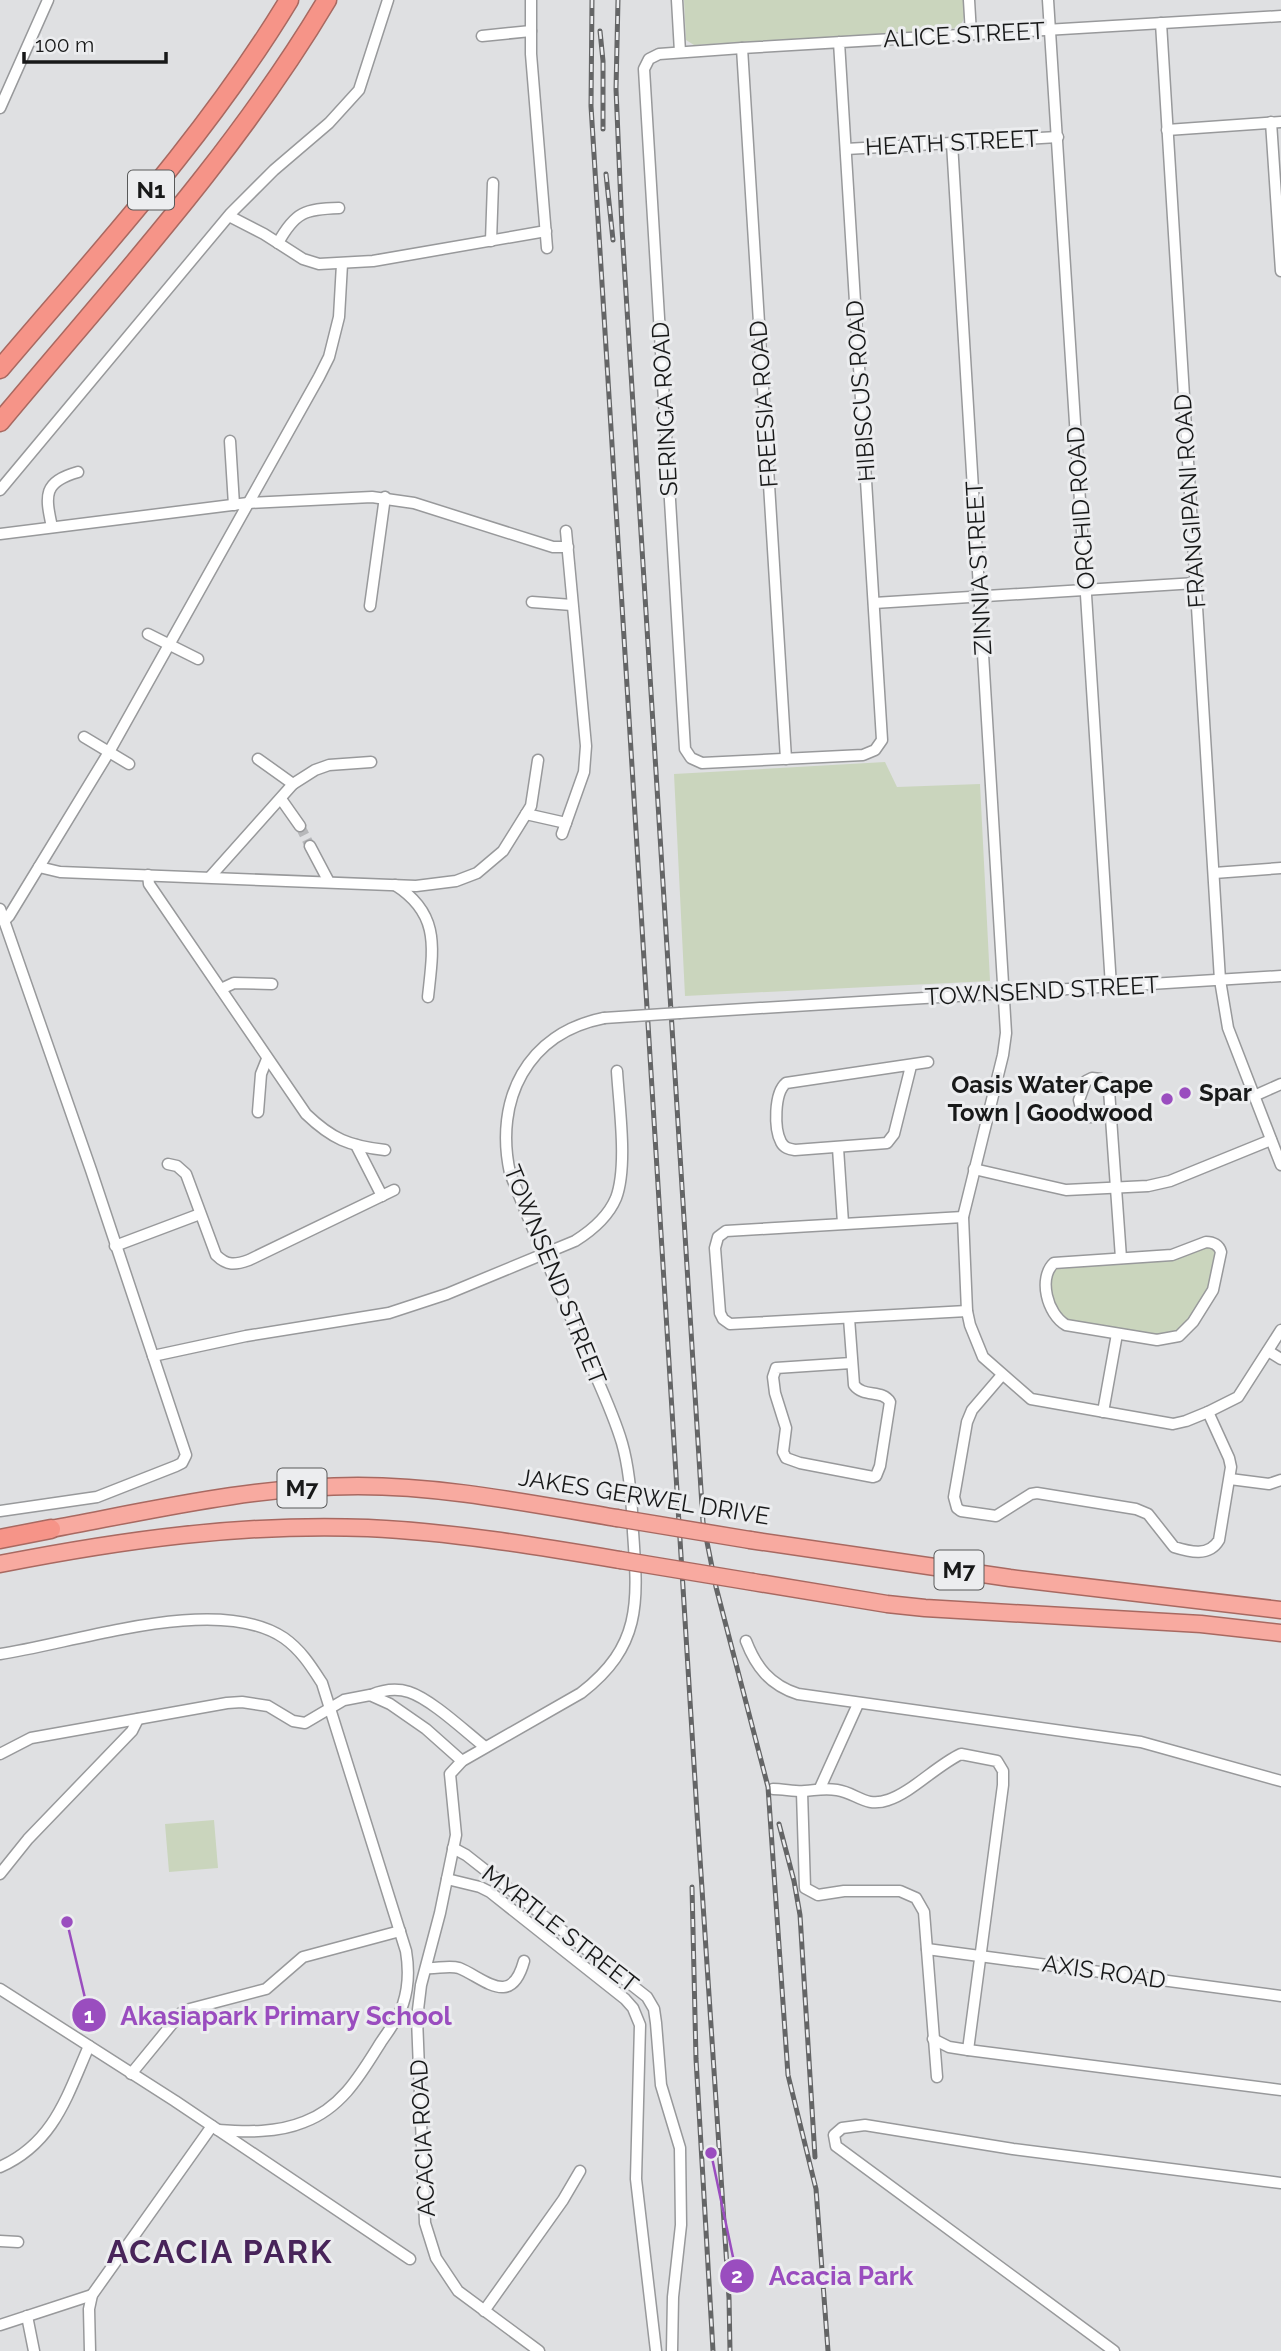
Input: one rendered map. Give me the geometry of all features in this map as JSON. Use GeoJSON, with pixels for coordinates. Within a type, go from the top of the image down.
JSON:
{"type":"FeatureCollection","features":[{"type":"Feature","properties":{"kind":"highway","name":"N1"},"geometry":{"type":"LineString","coordinates":[[0,369],[191,141],[246,67],[289,0]]}},
{"type":"Feature","properties":{"kind":"highway","name":"N1"},"geometry":{"type":"LineString","coordinates":[[0,422],[217,162],[282,72],[327,0]]}},
{"type":"Feature","properties":{"kind":"highway","name":"JAKES GERWEL DRIVE"},"geometry":{"type":"LineString","coordinates":[[0,1539],[230,1496],[327,1486],[395,1487],[453,1492],[1010,1578],[1281,1610]]}},
{"type":"Feature","properties":{"kind":"highway","name":"M7"},"geometry":{"type":"LineString","coordinates":[[0,1564],[160,1536],[223,1530],[357,1528],[440,1533],[497,1540],[913,1607],[1169,1621],[1281,1633]]}},
{"type":"Feature","properties":{"kind":"highway"},"geometry":{"type":"LineString","coordinates":[[0,1534],[51,1529]]}},
{"type":"Feature","properties":{"kind":"street"},"geometry":{"type":"LineString","coordinates":[[0,108],[48,0]]}},
{"type":"Feature","properties":{"kind":"street"},"geometry":{"type":"LineString","coordinates":[[0,490],[229,216],[274,170],[329,123],[359,90],[388,0]]}},
{"type":"Feature","properties":{"kind":"street"},"geometry":{"type":"LineString","coordinates":[[531,0],[547,248]]}},
{"type":"Feature","properties":{"kind":"street"},"geometry":{"type":"LineString","coordinates":[[677,0],[680,52]]}},
{"type":"Feature","properties":{"kind":"street"},"geometry":{"type":"LineString","coordinates":[[969,0],[971,34]]}},
{"type":"Feature","properties":{"kind":"street","name":"ORCHID ROAD"},"geometry":{"type":"LineString","coordinates":[[1048,0],[1111,986]]}},
{"type":"Feature","properties":{"kind":"street","name":"ALICE STREET"},"geometry":{"type":"LineString","coordinates":[[649,59],[659,54],[680,52],[1281,16]]}},
{"type":"Feature","properties":{"kind":"street","name":"FRANGIPANI ROAD"},"geometry":{"type":"LineString","coordinates":[[1161,23],[1220,980],[1228,1028],[1281,1165]]}},
{"type":"Feature","properties":{"kind":"street"},"geometry":{"type":"LineString","coordinates":[[482,36],[531,31]]}},
{"type":"Feature","properties":{"kind":"street","name":"HIBISCUS ROAD"},"geometry":{"type":"LineString","coordinates":[[786,759],[863,755],[875,750],[881,740],[839,42]]}},
{"type":"Feature","properties":{"kind":"street","name":"FREESIA ROAD"},"geometry":{"type":"LineString","coordinates":[[742,48],[786,759]]}},
{"type":"Feature","properties":{"kind":"street","name":"SERINGA ROAD"},"geometry":{"type":"LineString","coordinates":[[649,59],[644,69],[685,749],[696,762],[712,764],[786,759]]}},
{"type":"Feature","properties":{"kind":"street"},"geometry":{"type":"LineString","coordinates":[[1167,130],[1276,122],[1281,271]]}},
{"type":"Feature","properties":{"kind":"street","name":"HEATH STREET"},"geometry":{"type":"LineString","coordinates":[[846,149],[1058,136]]}},
{"type":"Feature","properties":{"kind":"street","name":"ZINNIA STREET"},"geometry":{"type":"LineString","coordinates":[[953,143],[1005,1045],[962,1217],[967,1311],[979,1351],[1031,1399],[1173,1424],[1208,1412],[1237,1397],[1281,1330]]}},
{"type":"Feature","properties":{"kind":"street"},"geometry":{"type":"LineString","coordinates":[[491,241],[493,183]]}},
{"type":"Feature","properties":{"kind":"street"},"geometry":{"type":"LineString","coordinates":[[278,243],[293,219],[314,210],[339,208]]}},
{"type":"Feature","properties":{"kind":"street"},"geometry":{"type":"LineString","coordinates":[[229,216],[303,259],[319,264],[373,261],[546,231]]}},
{"type":"Feature","properties":{"kind":"street"},"geometry":{"type":"LineString","coordinates":[[4,921],[171,646],[330,357],[339,317],[342,264]]}},
{"type":"Feature","properties":{"kind":"street"},"geometry":{"type":"LineString","coordinates":[[230,441],[234,505]]}},
{"type":"Feature","properties":{"kind":"street"},"geometry":{"type":"LineString","coordinates":[[52,527],[47,497],[50,487],[63,475],[78,472]]}},
{"type":"Feature","properties":{"kind":"street"},"geometry":{"type":"LineString","coordinates":[[0,534],[248,503],[343,497],[385,498],[415,503],[553,547],[568,547]]}},
{"type":"Feature","properties":{"kind":"street"},"geometry":{"type":"LineString","coordinates":[[370,606],[385,498]]}},
{"type":"Feature","properties":{"kind":"street"},"geometry":{"type":"LineString","coordinates":[[526,814],[564,829],[584,772],[586,746],[566,531]]}},
{"type":"Feature","properties":{"kind":"street"},"geometry":{"type":"LineString","coordinates":[[874,603],[1196,583]]}},
{"type":"Feature","properties":{"kind":"street"},"geometry":{"type":"LineString","coordinates":[[533,602],[572,605]]}},
{"type":"Feature","properties":{"kind":"street"},"geometry":{"type":"LineString","coordinates":[[148,634],[198,659]]}},
{"type":"Feature","properties":{"kind":"street"},"geometry":{"type":"LineString","coordinates":[[84,737],[129,764]]}},
{"type":"Feature","properties":{"kind":"street"},"geometry":{"type":"LineString","coordinates":[[258,759],[293,784]]}},
{"type":"Feature","properties":{"kind":"street"},"geometry":{"type":"LineString","coordinates":[[39,867],[60,872],[329,882],[435,885],[456,881],[477,873],[503,851],[531,806],[538,760]]}},
{"type":"Feature","properties":{"kind":"street"},"geometry":{"type":"LineString","coordinates":[[209,877],[293,784],[328,765],[371,762]]}},
{"type":"Feature","properties":{"kind":"street"},"geometry":{"type":"LineString","coordinates":[[281,799],[300,825]]}},
{"type":"Feature","properties":{"kind":"street"},"geometry":{"type":"LineString","coordinates":[[310,846],[329,882]]}},
{"type":"Feature","properties":{"kind":"street"},"geometry":{"type":"LineString","coordinates":[[1214,873],[1281,868]]}},
{"type":"Feature","properties":{"kind":"street"},"geometry":{"type":"LineString","coordinates":[[148,875],[149,884],[306,1114],[344,1142],[365,1149],[385,1150]]}},
{"type":"Feature","properties":{"kind":"street"},"geometry":{"type":"LineString","coordinates":[[394,884],[409,894],[432,931],[428,996]]}},
{"type":"Feature","properties":{"kind":"street"},"geometry":{"type":"LineString","coordinates":[[0,909],[186,1455],[182,1463],[97,1497],[0,1511]]}},
{"type":"Feature","properties":{"kind":"street","name":"TOWNSEND STREET"},"geometry":{"type":"LineString","coordinates":[[462,1761],[595,1683],[616,1658],[631,1629],[635,1611],[637,1591],[631,1496],[622,1442],[510,1173],[505,1140],[508,1110],[518,1081],[527,1065],[552,1039],[581,1023],[604,1018],[1281,976]]}},
{"type":"Feature","properties":{"kind":"street"},"geometry":{"type":"LineString","coordinates":[[221,989],[234,984],[272,984]]}},
{"type":"Feature","properties":{"kind":"street"},"geometry":{"type":"LineString","coordinates":[[258,1112],[261,1074],[267,1059]]}},
{"type":"Feature","properties":{"kind":"street"},"geometry":{"type":"LineString","coordinates":[[911,1066],[890,1142],[795,1150],[782,1145],[779,1140],[776,1099],[782,1086],[790,1081],[928,1062]]}},
{"type":"Feature","properties":{"kind":"street"},"geometry":{"type":"LineString","coordinates":[[153,1356],[246,1336],[389,1312],[447,1294],[575,1241],[591,1231],[616,1198],[622,1157],[617,1071]]}},
{"type":"Feature","properties":{"kind":"street"},"geometry":{"type":"LineString","coordinates":[[1111,1116],[1087,1117],[1082,1112],[1079,1100],[1088,1079],[1101,1079],[1108,1086],[1111,1116],[1121,1258]]}},
{"type":"Feature","properties":{"kind":"street"},"geometry":{"type":"LineString","coordinates":[[1254,1096],[1281,1084]]}},
{"type":"Feature","properties":{"kind":"street"},"geometry":{"type":"LineString","coordinates":[[974,1169],[1052,1189],[1077,1190],[1160,1184],[1271,1140]]}},
{"type":"Feature","properties":{"kind":"street"},"geometry":{"type":"LineString","coordinates":[[356,1145],[382,1196]]}},
{"type":"Feature","properties":{"kind":"street"},"geometry":{"type":"LineString","coordinates":[[838,1148],[843,1223]]}},
{"type":"Feature","properties":{"kind":"street"},"geometry":{"type":"LineString","coordinates":[[168,1164],[186,1174],[216,1255],[226,1264],[233,1265],[249,1260],[394,1190]]}},
{"type":"Feature","properties":{"kind":"street"},"geometry":{"type":"LineString","coordinates":[[115,1245],[200,1214]]}},
{"type":"Feature","properties":{"kind":"street"},"geometry":{"type":"LineString","coordinates":[[962,1217],[726,1231],[718,1237],[715,1248],[720,1313],[726,1322],[735,1324],[967,1311]]}},
{"type":"Feature","properties":{"kind":"street"},"geometry":{"type":"LineString","coordinates":[[1206,1242],[1214,1244],[1222,1252],[1213,1290],[1187,1330],[1179,1336],[1163,1341],[1066,1325],[1059,1321],[1048,1304],[1046,1276],[1050,1267],[1058,1262],[1121,1258],[1172,1255],[1206,1242]]}},
{"type":"Feature","properties":{"kind":"street"},"geometry":{"type":"LineString","coordinates":[[849,1318],[851,1363],[856,1389],[884,1396],[890,1402],[880,1466],[873,1477],[794,1462],[786,1458],[783,1452],[786,1427],[775,1394],[773,1377],[776,1368],[851,1363]]}},
{"type":"Feature","properties":{"kind":"street"},"geometry":{"type":"LineString","coordinates":[[1103,1412],[1117,1334]]}},
{"type":"Feature","properties":{"kind":"street"},"geometry":{"type":"LineString","coordinates":[[1268,1351],[1281,1359]]}},
{"type":"Feature","properties":{"kind":"street"},"geometry":{"type":"LineString","coordinates":[[1002,1374],[972,1410],[967,1422],[954,1497],[957,1508],[961,1511],[996,1516],[1037,1493],[1136,1508],[1148,1514],[1174,1547],[1202,1552],[1212,1549],[1219,1540],[1230,1479],[1229,1458],[1208,1412]]}},
{"type":"Feature","properties":{"kind":"street"},"geometry":{"type":"LineString","coordinates":[[1230,1479],[1269,1484],[1281,1480]]}},
{"type":"Feature","properties":{"kind":"street"},"geometry":{"type":"LineString","coordinates":[[0,1654],[178,1620],[247,1623],[283,1637],[299,1650],[321,1683],[331,1708],[409,1967],[402,2008],[362,2072],[346,2093],[322,2113],[280,2130],[215,2128]]}},
{"type":"Feature","properties":{"kind":"street"},"geometry":{"type":"LineString","coordinates":[[746,1641],[753,1660],[765,1675],[788,1691],[807,1696],[1142,1742],[1281,1781]]}},
{"type":"Feature","properties":{"kind":"street"},"geometry":{"type":"LineString","coordinates":[[0,1754],[31,1738],[242,1702],[268,1706],[293,1721],[305,1723],[344,1700],[384,1690],[400,1690],[417,1696],[485,1747]]}},
{"type":"Feature","properties":{"kind":"street"},"geometry":{"type":"LineString","coordinates":[[370,1695],[390,1704],[426,1729],[462,1761]]}},
{"type":"Feature","properties":{"kind":"street"},"geometry":{"type":"LineString","coordinates":[[820,1788],[858,1704]]}},
{"type":"Feature","properties":{"kind":"street"},"geometry":{"type":"LineString","coordinates":[[1,1871],[28,1839],[132,1731],[138,1718]]}},
{"type":"Feature","properties":{"kind":"street"},"geometry":{"type":"LineString","coordinates":[[773,1789],[788,1788],[802,1792],[820,1788],[841,1791],[861,1801],[877,1803],[891,1800],[961,1754],[997,1761],[1003,1771],[1003,1785],[968,2049]]}},
{"type":"Feature","properties":{"kind":"street","name":"ACACIA ROAD"},"geometry":{"type":"LineString","coordinates":[[462,1761],[454,1768],[450,1778],[456,1835],[418,2001],[425,2223],[432,2249],[443,2271],[458,2291],[539,2351]]}},
{"type":"Feature","properties":{"kind":"street"},"geometry":{"type":"LineString","coordinates":[[802,1792],[805,1888],[818,1895],[844,1891],[900,1891],[916,1898],[924,1912],[937,2077]]}},
{"type":"Feature","properties":{"kind":"street","name":"MYRTLE STREET"},"geometry":{"type":"LineString","coordinates":[[453,1848],[466,1855],[647,1997],[654,2009],[662,2085],[680,2148],[681,2225],[673,2297],[672,2351]]}},
{"type":"Feature","properties":{"kind":"street"},"geometry":{"type":"LineString","coordinates":[[447,1879],[490,1892],[625,1999],[638,2016],[640,2073],[636,2179],[656,2351]]}},
{"type":"Feature","properties":{"kind":"street"},"geometry":{"type":"LineString","coordinates":[[131,2074],[186,2010],[266,1989],[303,1957],[400,1931]]}},
{"type":"Feature","properties":{"kind":"street","name":"AXIS ROAD"},"geometry":{"type":"LineString","coordinates":[[927,1949],[1281,1996]]}},
{"type":"Feature","properties":{"kind":"street"},"geometry":{"type":"LineString","coordinates":[[426,1968],[460,1969],[486,1984],[503,1987],[515,1981],[524,1961]]}},
{"type":"Feature","properties":{"kind":"street"},"geometry":{"type":"LineString","coordinates":[[0,1989],[215,2128],[410,2259]]}},
{"type":"Feature","properties":{"kind":"street"},"geometry":{"type":"LineString","coordinates":[[933,2039],[949,2046],[968,2049],[1281,2090]]}},
{"type":"Feature","properties":{"kind":"street"},"geometry":{"type":"LineString","coordinates":[[0,2167],[24,2154],[52,2125],[89,2046]]}},
{"type":"Feature","properties":{"kind":"street"},"geometry":{"type":"LineString","coordinates":[[1114,2351],[836,2146],[834,2135],[842,2128],[865,2125],[1013,2149],[1281,2183]]}},
{"type":"Feature","properties":{"kind":"street"},"geometry":{"type":"LineString","coordinates":[[90,2351],[89,2309],[92,2295],[215,2128]]}},
{"type":"Feature","properties":{"kind":"street"},"geometry":{"type":"LineString","coordinates":[[484,2311],[563,2200],[580,2171]]}},
{"type":"Feature","properties":{"kind":"street"},"geometry":{"type":"LineString","coordinates":[[0,2241],[18,2242]]}},
{"type":"Feature","properties":{"kind":"street"},"geometry":{"type":"LineString","coordinates":[[0,2325],[92,2295]]}},
{"type":"Feature","properties":{"kind":"street"},"geometry":{"type":"LineString","coordinates":[[27,2316],[34,2351]]}},
{"type":"Feature","properties":{"kind":"green space"},"geometry":{"type":"Polygon","coordinates":[[[684,0],[963,0],[964,16],[959,26],[948,30],[694,45],[686,40],[684,0]]]}},
{"type":"Feature","properties":{"kind":"green space"},"geometry":{"type":"Polygon","coordinates":[[[885,762],[897,787],[980,784],[990,981],[685,996],[674,774],[885,762]]]}},
{"type":"Feature","properties":{"kind":"green space"},"geometry":{"type":"Polygon","coordinates":[[[1208,1246],[1214,1248],[1217,1253],[1211,1284],[1179,1332],[1163,1337],[1071,1322],[1054,1306],[1051,1298],[1050,1282],[1055,1267],[1208,1246]]]}},
{"type":"Feature","properties":{"kind":"green space"},"geometry":{"type":"Polygon","coordinates":[[[214,1820],[218,1868],[169,1872],[165,1824],[214,1820]]]}},
{"type":"Feature","properties":{"kind":"tunnel"},"geometry":{"type":"LineString","coordinates":[[300,826],[310,846]]}},
{"type":"Feature","properties":{"kind":"railway"},"geometry":{"type":"LineString","coordinates":[[592,0],[591,106],[729,2298],[730,2351]]}},
{"type":"Feature","properties":{"kind":"railway"},"geometry":{"type":"LineString","coordinates":[[618,0],[616,89],[622,229],[703,1522],[716,1587],[768,1787],[788,2075],[816,2189],[828,2351]]}},
{"type":"Feature","properties":{"kind":"railway"},"geometry":{"type":"LineString","coordinates":[[600,31],[603,129]]}},
{"type":"Feature","properties":{"kind":"railway"},"geometry":{"type":"LineString","coordinates":[[606,174],[613,240]]}},
{"type":"Feature","properties":{"kind":"railway"},"geometry":{"type":"LineString","coordinates":[[779,1824],[800,1915],[815,2157]]}},
{"type":"Feature","properties":{"kind":"railway"},"geometry":{"type":"LineString","coordinates":[[692,1887],[696,2059],[713,2351]]}},
{"type":"Feature","properties":{"kind":"place","name":"Spar"},"geometry":{"type":"Point","coordinates":[1185,1093]}},
{"type":"Feature","properties":{"kind":"place","name":"Oasis Water Cape Town | Goodwood"},"geometry":{"type":"Point","coordinates":[1167,1099]}},
{"type":"Feature","properties":{"kind":"place","name":"Akasiapark Primary School"},"geometry":{"type":"Point","coordinates":[67,1922]}},
{"type":"Feature","properties":{"kind":"place","name":"Acacia Park"},"geometry":{"type":"Point","coordinates":[711,2153]}},
{"type":"Feature","properties":{"kind":"district","name":"ACACIA PARK"},"geometry":{"type":"Point","coordinates":[220,2252]}}]}
